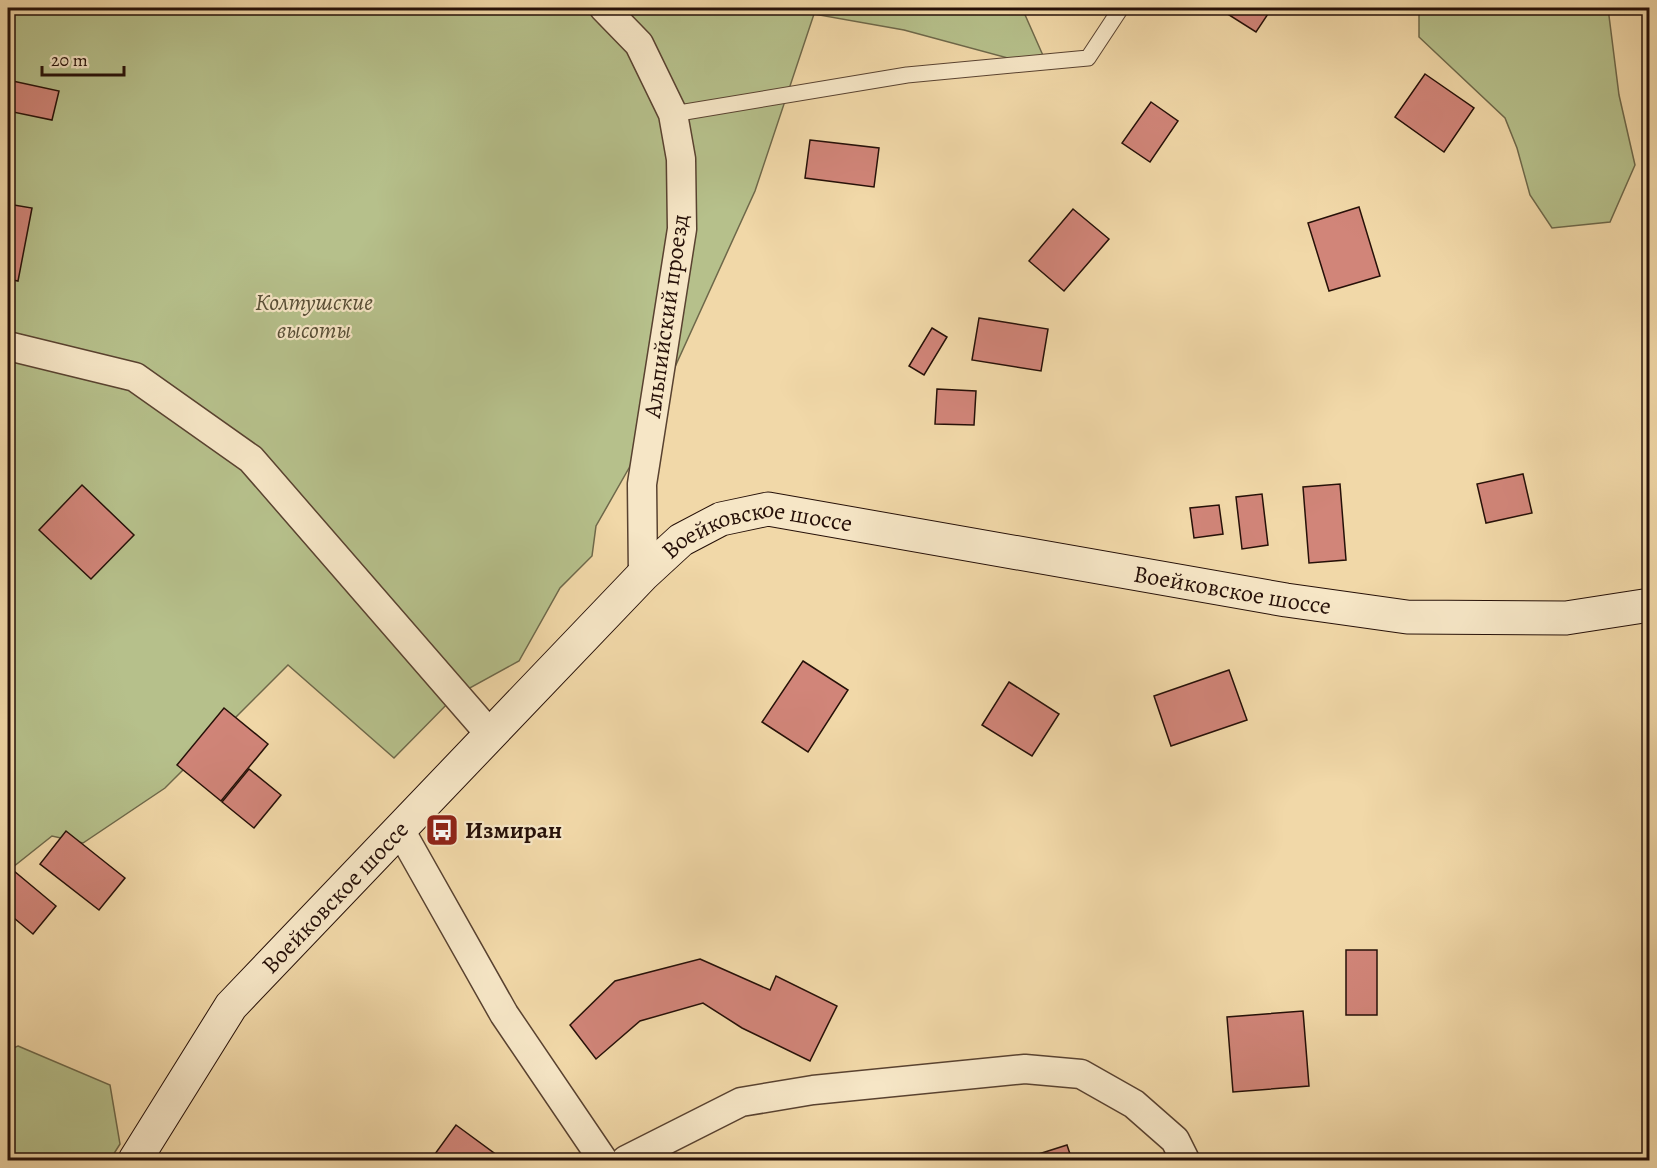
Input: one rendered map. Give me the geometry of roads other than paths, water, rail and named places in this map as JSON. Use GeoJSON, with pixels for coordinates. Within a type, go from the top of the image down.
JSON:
{"type":"FeatureCollection","features":[{"type":"Feature","properties":{"kind":"street","name":"Альпийский проезд"},"geometry":{"type":"LineString","coordinates":[[604,8],[639,44],[673,114],[681,159],[682,229],[642,484],[643,575]]}},
{"type":"Feature","properties":{"kind":"street"},"geometry":{"type":"LineString","coordinates":[[8,346],[135,377],[251,459],[490,734]]}},
{"type":"Feature","properties":{"kind":"street","name":"Воейковское шоссе"},"geometry":{"type":"LineString","coordinates":[[135,1161],[231,1006],[643,575],[681,540],[721,519],[768,509],[1286,600],[1407,617],[1566,618],[1650,605]]}},
{"type":"Feature","properties":{"kind":"street"},"geometry":{"type":"LineString","coordinates":[[399,828],[504,1014],[603,1161]]}},
{"type":"Feature","properties":{"kind":"street"},"geometry":{"type":"LineString","coordinates":[[626,1161],[741,1102],[813,1090],[1025,1069],[1081,1074],[1134,1104],[1175,1140],[1185,1161]]}},
{"type":"Feature","properties":{"kind":"lane"},"geometry":{"type":"LineString","coordinates":[[673,114],[906,75],[1088,58],[1121,8]]}},
{"type":"Feature","properties":{"kind":"place","name":"Измиран"},"geometry":{"type":"Point","coordinates":[442,830]}},
{"type":"Feature","properties":{"kind":"park label","name":"Колтушские высоты"},"geometry":{"type":"Point","coordinates":[314,316]}}]}
